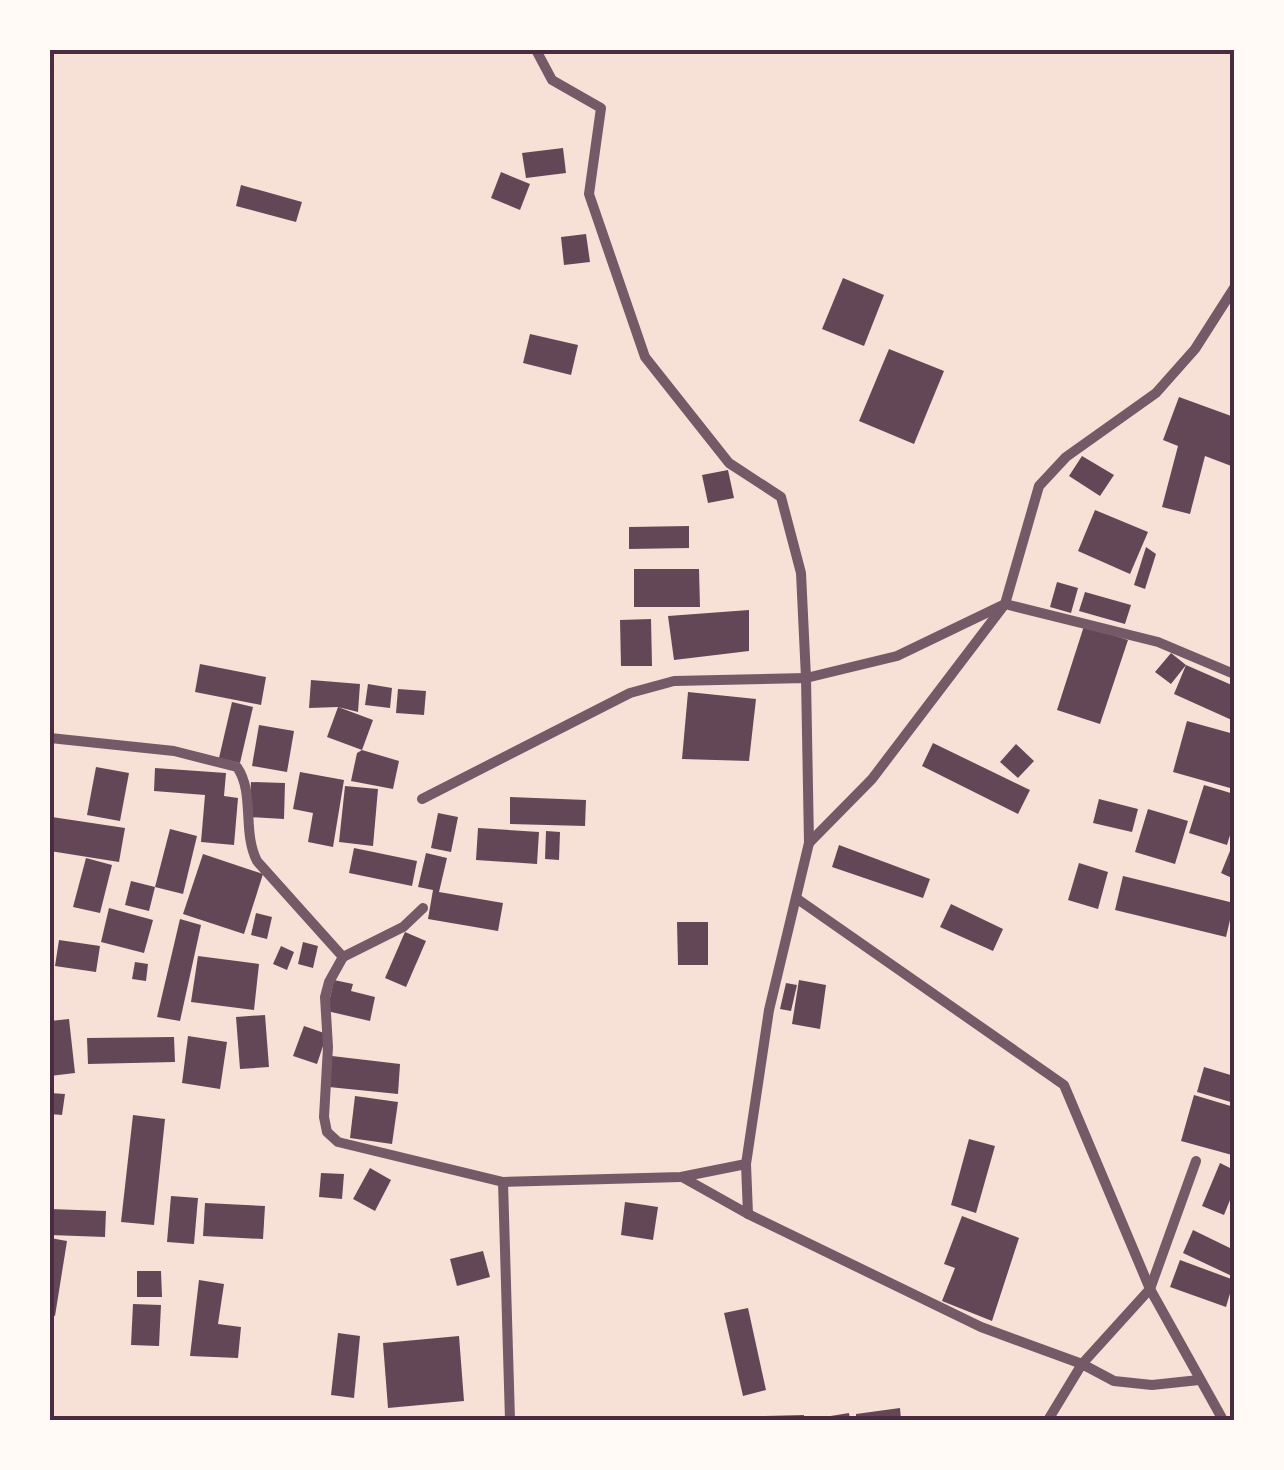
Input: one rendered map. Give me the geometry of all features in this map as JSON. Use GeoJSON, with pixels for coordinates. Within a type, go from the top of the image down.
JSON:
{"type":"FeatureCollection","features":[{"type":"Feature","properties":{"kind":"street"},"geometry":{"type":"LineString","coordinates":[[536,50],[552,80],[601,108],[589,194],[645,356],[730,463],[781,497],[801,573],[809,843],[769,1010],[746,1164],[748,1214]]}},
{"type":"Feature","properties":{"kind":"street"},"geometry":{"type":"LineString","coordinates":[[809,843],[872,779],[1005,604],[1039,486],[1066,457],[1156,393],[1195,349],[1234,288]]}},
{"type":"Feature","properties":{"kind":"street"},"geometry":{"type":"LineString","coordinates":[[422,799],[630,694],[674,681],[806,678],[897,656],[1005,604],[1158,642],[1234,674]]}},
{"type":"Feature","properties":{"kind":"street"},"geometry":{"type":"LineString","coordinates":[[50,738],[174,751],[237,767],[244,784],[248,843],[257,861],[343,957]]}},
{"type":"Feature","properties":{"kind":"street"},"geometry":{"type":"LineString","coordinates":[[796,898],[1064,1084],[1150,1289],[1222,1420]]}},
{"type":"Feature","properties":{"kind":"street"},"geometry":{"type":"LineString","coordinates":[[423,908],[404,926],[343,957],[325,997],[327,1132],[338,1142],[503,1182],[681,1177],[746,1164]]}},
{"type":"Feature","properties":{"kind":"street"},"geometry":{"type":"LineString","coordinates":[[1048,1420],[1082,1364],[1150,1289],[1196,1162]]}},
{"type":"Feature","properties":{"kind":"street"},"geometry":{"type":"LineString","coordinates":[[681,1177],[748,1214],[982,1327],[1082,1364],[1114,1381],[1152,1385],[1200,1380]]}},
{"type":"Feature","properties":{"kind":"street"},"geometry":{"type":"LineString","coordinates":[[503,1182],[510,1420]]}},
{"type":"Feature","properties":{"kind":"building"},"geometry":{"type":"Polygon","coordinates":[[[563,148],[566,173],[526,178],[522,153],[563,148]]]}},
{"type":"Feature","properties":{"kind":"building"},"geometry":{"type":"Polygon","coordinates":[[[501,172],[530,184],[520,210],[491,198],[501,172]]]}},
{"type":"Feature","properties":{"kind":"building"},"geometry":{"type":"Polygon","coordinates":[[[241,185],[302,202],[296,222],[236,206],[241,185]]]}},
{"type":"Feature","properties":{"kind":"building"},"geometry":{"type":"Polygon","coordinates":[[[586,234],[590,262],[564,265],[561,237],[586,234]]]}},
{"type":"Feature","properties":{"kind":"building"},"geometry":{"type":"Polygon","coordinates":[[[843,278],[884,295],[864,346],[822,329],[843,278]]]}},
{"type":"Feature","properties":{"kind":"building"},"geometry":{"type":"Polygon","coordinates":[[[530,334],[578,345],[571,375],[523,363],[530,334]]]}},
{"type":"Feature","properties":{"kind":"building"},"geometry":{"type":"Polygon","coordinates":[[[889,349],[944,371],[914,444],[859,421],[889,349]]]}},
{"type":"Feature","properties":{"kind":"building"},"geometry":{"type":"Polygon","coordinates":[[[1179,397],[1234,417],[1234,467],[1205,456],[1190,514],[1162,507],[1178,446],[1163,440],[1179,397]]]}},
{"type":"Feature","properties":{"kind":"building"},"geometry":{"type":"Polygon","coordinates":[[[1082,456],[1114,475],[1100,496],[1069,476],[1082,456]]]}},
{"type":"Feature","properties":{"kind":"building"},"geometry":{"type":"Polygon","coordinates":[[[728,470],[734,498],[708,503],[702,475],[728,470]]]}},
{"type":"Feature","properties":{"kind":"building"},"geometry":{"type":"Polygon","coordinates":[[[1095,510],[1148,532],[1130,574],[1078,551],[1095,510]]]}},
{"type":"Feature","properties":{"kind":"building"},"geometry":{"type":"Polygon","coordinates":[[[689,526],[689,548],[629,549],[629,527],[689,526]]]}},
{"type":"Feature","properties":{"kind":"building"},"geometry":{"type":"Polygon","coordinates":[[[1146,547],[1156,554],[1145,589],[1134,585],[1146,547]]]}},
{"type":"Feature","properties":{"kind":"building"},"geometry":{"type":"Polygon","coordinates":[[[634,569],[699,569],[700,607],[634,607],[634,569]]]}},
{"type":"Feature","properties":{"kind":"building"},"geometry":{"type":"Polygon","coordinates":[[[1057,582],[1078,588],[1071,613],[1050,607],[1057,582]]]}},
{"type":"Feature","properties":{"kind":"building"},"geometry":{"type":"Polygon","coordinates":[[[1085,592],[1131,605],[1125,624],[1079,611],[1085,592]]]}},
{"type":"Feature","properties":{"kind":"building"},"geometry":{"type":"Polygon","coordinates":[[[749,610],[749,651],[674,660],[668,616],[749,610]]]}},
{"type":"Feature","properties":{"kind":"building"},"geometry":{"type":"Polygon","coordinates":[[[651,619],[652,666],[621,666],[620,620],[651,619]]]}},
{"type":"Feature","properties":{"kind":"building"},"geometry":{"type":"Polygon","coordinates":[[[1084,626],[1128,640],[1100,724],[1057,710],[1084,626]]]}},
{"type":"Feature","properties":{"kind":"building"},"geometry":{"type":"Polygon","coordinates":[[[1171,653],[1186,665],[1171,684],[1155,672],[1171,653]]]}},
{"type":"Feature","properties":{"kind":"building"},"geometry":{"type":"Polygon","coordinates":[[[200,664],[266,677],[261,705],[195,692],[200,664]]]}},
{"type":"Feature","properties":{"kind":"building"},"geometry":{"type":"Polygon","coordinates":[[[1186,665],[1234,686],[1234,721],[1174,694],[1186,665]]]}},
{"type":"Feature","properties":{"kind":"building"},"geometry":{"type":"Polygon","coordinates":[[[311,680],[360,684],[358,712],[338,707],[309,708],[311,680]]]}},
{"type":"Feature","properties":{"kind":"building"},"geometry":{"type":"Polygon","coordinates":[[[368,684],[392,688],[390,708],[365,705],[368,684]]]}},
{"type":"Feature","properties":{"kind":"building"},"geometry":{"type":"Polygon","coordinates":[[[398,689],[426,691],[424,715],[396,713],[398,689]]]}},
{"type":"Feature","properties":{"kind":"building"},"geometry":{"type":"Polygon","coordinates":[[[688,692],[756,699],[749,761],[682,759],[688,692]]]}},
{"type":"Feature","properties":{"kind":"building"},"geometry":{"type":"Polygon","coordinates":[[[232,702],[253,707],[240,763],[219,758],[232,702]]]}},
{"type":"Feature","properties":{"kind":"building"},"geometry":{"type":"Polygon","coordinates":[[[338,707],[373,720],[362,750],[327,737],[338,707]]]}},
{"type":"Feature","properties":{"kind":"building"},"geometry":{"type":"Polygon","coordinates":[[[1187,721],[1234,734],[1230,788],[1173,772],[1187,721]]]}},
{"type":"Feature","properties":{"kind":"building"},"geometry":{"type":"Polygon","coordinates":[[[259,725],[294,731],[287,772],[252,766],[259,725]]]}},
{"type":"Feature","properties":{"kind":"building"},"geometry":{"type":"Polygon","coordinates":[[[933,743],[1030,790],[1018,814],[922,766],[933,743]]]}},
{"type":"Feature","properties":{"kind":"building"},"geometry":{"type":"Polygon","coordinates":[[[1016,744],[1034,761],[1018,778],[1000,762],[1016,744]]]}},
{"type":"Feature","properties":{"kind":"building"},"geometry":{"type":"Polygon","coordinates":[[[362,750],[399,761],[393,789],[351,781],[357,753],[362,750]]]}},
{"type":"Feature","properties":{"kind":"building"},"geometry":{"type":"Polygon","coordinates":[[[96,767],[129,773],[120,821],[87,815],[96,767]]]}},
{"type":"Feature","properties":{"kind":"building"},"geometry":{"type":"Polygon","coordinates":[[[155,768],[226,773],[224,796],[238,798],[234,845],[201,842],[205,795],[154,791],[155,768]]]}},
{"type":"Feature","properties":{"kind":"building"},"geometry":{"type":"Polygon","coordinates":[[[300,772],[344,780],[333,847],[308,842],[313,813],[293,809],[300,772]]]}},
{"type":"Feature","properties":{"kind":"building"},"geometry":{"type":"Polygon","coordinates":[[[251,782],[285,783],[284,819],[249,817],[251,782]]]}},
{"type":"Feature","properties":{"kind":"building"},"geometry":{"type":"Polygon","coordinates":[[[1204,785],[1234,794],[1234,822],[1227,845],[1189,833],[1204,785]]]}},
{"type":"Feature","properties":{"kind":"building"},"geometry":{"type":"Polygon","coordinates":[[[345,786],[378,789],[373,846],[339,842],[345,786]]]}},
{"type":"Feature","properties":{"kind":"building"},"geometry":{"type":"Polygon","coordinates":[[[510,797],[586,800],[585,826],[510,824],[510,797]]]}},
{"type":"Feature","properties":{"kind":"building"},"geometry":{"type":"Polygon","coordinates":[[[1099,799],[1138,809],[1132,832],[1093,823],[1099,799]]]}},
{"type":"Feature","properties":{"kind":"building"},"geometry":{"type":"Polygon","coordinates":[[[1148,809],[1188,821],[1175,864],[1135,852],[1148,809]]]}},
{"type":"Feature","properties":{"kind":"building"},"geometry":{"type":"Polygon","coordinates":[[[438,813],[458,817],[451,852],[431,848],[438,813]]]}},
{"type":"Feature","properties":{"kind":"building"},"geometry":{"type":"Polygon","coordinates":[[[52,817],[125,828],[119,862],[50,851],[52,817]]]}},
{"type":"Feature","properties":{"kind":"building"},"geometry":{"type":"Polygon","coordinates":[[[478,828],[539,832],[537,864],[476,860],[478,828]]]}},
{"type":"Feature","properties":{"kind":"building"},"geometry":{"type":"Polygon","coordinates":[[[170,829],[197,836],[183,894],[155,887],[170,829]]]}},
{"type":"Feature","properties":{"kind":"building"},"geometry":{"type":"Polygon","coordinates":[[[546,831],[560,832],[559,860],[545,859],[546,831]]]}},
{"type":"Feature","properties":{"kind":"building"},"geometry":{"type":"Polygon","coordinates":[[[1234,841],[1234,879],[1221,873],[1234,841]]]}},
{"type":"Feature","properties":{"kind":"building"},"geometry":{"type":"Polygon","coordinates":[[[839,845],[930,879],[923,898],[832,867],[839,845]]]}},
{"type":"Feature","properties":{"kind":"building"},"geometry":{"type":"Polygon","coordinates":[[[354,848],[417,861],[412,886],[349,873],[354,848]]]}},
{"type":"Feature","properties":{"kind":"building"},"geometry":{"type":"Polygon","coordinates":[[[426,853],[447,858],[439,892],[503,903],[498,931],[428,919],[433,890],[418,887],[426,853]]]}},
{"type":"Feature","properties":{"kind":"building"},"geometry":{"type":"Polygon","coordinates":[[[203,854],[263,874],[244,934],[183,914],[203,854]]]}},
{"type":"Feature","properties":{"kind":"building"},"geometry":{"type":"Polygon","coordinates":[[[86,858],[112,865],[100,913],[73,907],[86,858]]]}},
{"type":"Feature","properties":{"kind":"building"},"geometry":{"type":"Polygon","coordinates":[[[1079,863],[1108,872],[1098,909],[1068,900],[1079,863]]]}},
{"type":"Feature","properties":{"kind":"building"},"geometry":{"type":"Polygon","coordinates":[[[1123,876],[1234,903],[1226,937],[1115,910],[1123,876]]]}},
{"type":"Feature","properties":{"kind":"building"},"geometry":{"type":"Polygon","coordinates":[[[131,881],[155,887],[149,911],[125,905],[131,881]]]}},
{"type":"Feature","properties":{"kind":"building"},"geometry":{"type":"Polygon","coordinates":[[[951,904],[1003,929],[993,951],[940,927],[951,904]]]}},
{"type":"Feature","properties":{"kind":"building"},"geometry":{"type":"Polygon","coordinates":[[[109,908],[153,920],[144,953],[101,942],[109,908]]]}},
{"type":"Feature","properties":{"kind":"building"},"geometry":{"type":"Polygon","coordinates":[[[256,913],[272,917],[267,939],[251,935],[256,913]]]}},
{"type":"Feature","properties":{"kind":"building"},"geometry":{"type":"Polygon","coordinates":[[[180,919],[201,925],[180,1021],[157,1017],[180,919]]]}},
{"type":"Feature","properties":{"kind":"building"},"geometry":{"type":"Polygon","coordinates":[[[677,922],[708,922],[708,965],[678,965],[677,922]]]}},
{"type":"Feature","properties":{"kind":"building"},"geometry":{"type":"Polygon","coordinates":[[[405,932],[426,941],[406,987],[385,978],[405,932]]]}},
{"type":"Feature","properties":{"kind":"building"},"geometry":{"type":"Polygon","coordinates":[[[59,940],[100,946],[96,972],[55,966],[59,940]]]}},
{"type":"Feature","properties":{"kind":"building"},"geometry":{"type":"Polygon","coordinates":[[[303,942],[318,946],[313,968],[298,964],[303,942]]]}},
{"type":"Feature","properties":{"kind":"building"},"geometry":{"type":"Polygon","coordinates":[[[281,946],[294,952],[287,970],[273,964],[281,946]]]}},
{"type":"Feature","properties":{"kind":"building"},"geometry":{"type":"Polygon","coordinates":[[[198,956],[259,964],[254,1010],[191,1002],[198,956]]]}},
{"type":"Feature","properties":{"kind":"building"},"geometry":{"type":"Polygon","coordinates":[[[135,962],[148,964],[146,981],[132,979],[135,962]]]}},
{"type":"Feature","properties":{"kind":"building"},"geometry":{"type":"Polygon","coordinates":[[[334,980],[353,984],[351,991],[375,997],[370,1021],[327,1011],[334,980]]]}},
{"type":"Feature","properties":{"kind":"building"},"geometry":{"type":"Polygon","coordinates":[[[799,980],[826,985],[820,1029],[792,1024],[799,980]]]}},
{"type":"Feature","properties":{"kind":"building"},"geometry":{"type":"Polygon","coordinates":[[[786,983],[797,985],[791,1011],[780,1009],[786,983]]]}},
{"type":"Feature","properties":{"kind":"building"},"geometry":{"type":"Polygon","coordinates":[[[265,1015],[269,1067],[240,1069],[236,1017],[265,1015]]]}},
{"type":"Feature","properties":{"kind":"building"},"geometry":{"type":"Polygon","coordinates":[[[69,1019],[75,1073],[50,1076],[50,1021],[69,1019]]]}},
{"type":"Feature","properties":{"kind":"building"},"geometry":{"type":"Polygon","coordinates":[[[304,1026],[327,1034],[317,1064],[293,1056],[304,1026]]]}},
{"type":"Feature","properties":{"kind":"building"},"geometry":{"type":"Polygon","coordinates":[[[188,1036],[227,1042],[220,1089],[182,1083],[188,1036]]]}},
{"type":"Feature","properties":{"kind":"building"},"geometry":{"type":"Polygon","coordinates":[[[174,1037],[175,1062],[88,1064],[87,1038],[174,1037]]]}},
{"type":"Feature","properties":{"kind":"building"},"geometry":{"type":"Polygon","coordinates":[[[332,1056],[400,1064],[398,1094],[329,1087],[332,1056]]]}},
{"type":"Feature","properties":{"kind":"building"},"geometry":{"type":"Polygon","coordinates":[[[1204,1067],[1234,1076],[1234,1103],[1197,1092],[1204,1067]]]}},
{"type":"Feature","properties":{"kind":"building"},"geometry":{"type":"Polygon","coordinates":[[[50,1093],[65,1094],[62,1115],[50,1114],[50,1093]]]}},
{"type":"Feature","properties":{"kind":"building"},"geometry":{"type":"Polygon","coordinates":[[[1194,1095],[1234,1107],[1232,1155],[1181,1141],[1194,1095]]]}},
{"type":"Feature","properties":{"kind":"building"},"geometry":{"type":"Polygon","coordinates":[[[355,1096],[398,1102],[392,1144],[350,1138],[355,1096]]]}},
{"type":"Feature","properties":{"kind":"building"},"geometry":{"type":"Polygon","coordinates":[[[133,1115],[165,1119],[154,1225],[121,1222],[133,1115]]]}},
{"type":"Feature","properties":{"kind":"building"},"geometry":{"type":"Polygon","coordinates":[[[969,1139],[995,1146],[976,1213],[951,1205],[969,1139]]]}},
{"type":"Feature","properties":{"kind":"building"},"geometry":{"type":"Polygon","coordinates":[[[1220,1163],[1234,1170],[1234,1190],[1224,1215],[1202,1206],[1220,1163]]]}},
{"type":"Feature","properties":{"kind":"building"},"geometry":{"type":"Polygon","coordinates":[[[370,1168],[391,1180],[375,1211],[353,1199],[370,1168]]]}},
{"type":"Feature","properties":{"kind":"building"},"geometry":{"type":"Polygon","coordinates":[[[321,1173],[344,1174],[342,1199],[319,1197],[321,1173]]]}},
{"type":"Feature","properties":{"kind":"building"},"geometry":{"type":"Polygon","coordinates":[[[171,1196],[198,1198],[194,1244],[167,1242],[171,1196]]]}},
{"type":"Feature","properties":{"kind":"building"},"geometry":{"type":"Polygon","coordinates":[[[625,1202],[658,1207],[653,1240],[621,1235],[625,1202]]]}},
{"type":"Feature","properties":{"kind":"building"},"geometry":{"type":"Polygon","coordinates":[[[205,1203],[265,1206],[263,1239],[203,1236],[205,1203]]]}},
{"type":"Feature","properties":{"kind":"building"},"geometry":{"type":"Polygon","coordinates":[[[50,1209],[106,1211],[105,1237],[50,1235],[50,1209]]]}},
{"type":"Feature","properties":{"kind":"building"},"geometry":{"type":"Polygon","coordinates":[[[962,1216],[1019,1238],[992,1321],[942,1301],[955,1268],[944,1264],[962,1216]]]}},
{"type":"Feature","properties":{"kind":"building"},"geometry":{"type":"Polygon","coordinates":[[[1193,1230],[1234,1250],[1234,1277],[1183,1253],[1193,1230]]]}},
{"type":"Feature","properties":{"kind":"building"},"geometry":{"type":"Polygon","coordinates":[[[50,1238],[67,1241],[55,1316],[50,1315],[50,1238]]]}},
{"type":"Feature","properties":{"kind":"building"},"geometry":{"type":"Polygon","coordinates":[[[483,1251],[490,1277],[457,1286],[450,1259],[483,1251]]]}},
{"type":"Feature","properties":{"kind":"building"},"geometry":{"type":"Polygon","coordinates":[[[1180,1260],[1234,1280],[1226,1307],[1170,1287],[1180,1260]]]}},
{"type":"Feature","properties":{"kind":"building"},"geometry":{"type":"Polygon","coordinates":[[[137,1271],[161,1271],[162,1297],[137,1297],[137,1271]]]}},
{"type":"Feature","properties":{"kind":"building"},"geometry":{"type":"Polygon","coordinates":[[[199,1280],[224,1284],[218,1324],[241,1327],[238,1358],[190,1356],[199,1280]]]}},
{"type":"Feature","properties":{"kind":"building"},"geometry":{"type":"Polygon","coordinates":[[[133,1304],[161,1305],[159,1346],[131,1345],[133,1304]]]}},
{"type":"Feature","properties":{"kind":"building"},"geometry":{"type":"Polygon","coordinates":[[[748,1308],[766,1390],[743,1396],[724,1313],[748,1308]]]}},
{"type":"Feature","properties":{"kind":"building"},"geometry":{"type":"Polygon","coordinates":[[[338,1333],[360,1336],[354,1398],[331,1395],[338,1333]]]}},
{"type":"Feature","properties":{"kind":"building"},"geometry":{"type":"Polygon","coordinates":[[[459,1336],[464,1401],[388,1408],[383,1343],[459,1336]]]}},
{"type":"Feature","properties":{"kind":"building"},"geometry":{"type":"Polygon","coordinates":[[[900,1408],[901,1420],[856,1420],[856,1414],[900,1408]]]}},
{"type":"Feature","properties":{"kind":"building"},"geometry":{"type":"Polygon","coordinates":[[[849,1413],[850,1420],[818,1420],[818,1418],[849,1413]]]}},
{"type":"Feature","properties":{"kind":"building"},"geometry":{"type":"Polygon","coordinates":[[[804,1415],[804,1420],[764,1420],[764,1416],[804,1415]]]}}]}
